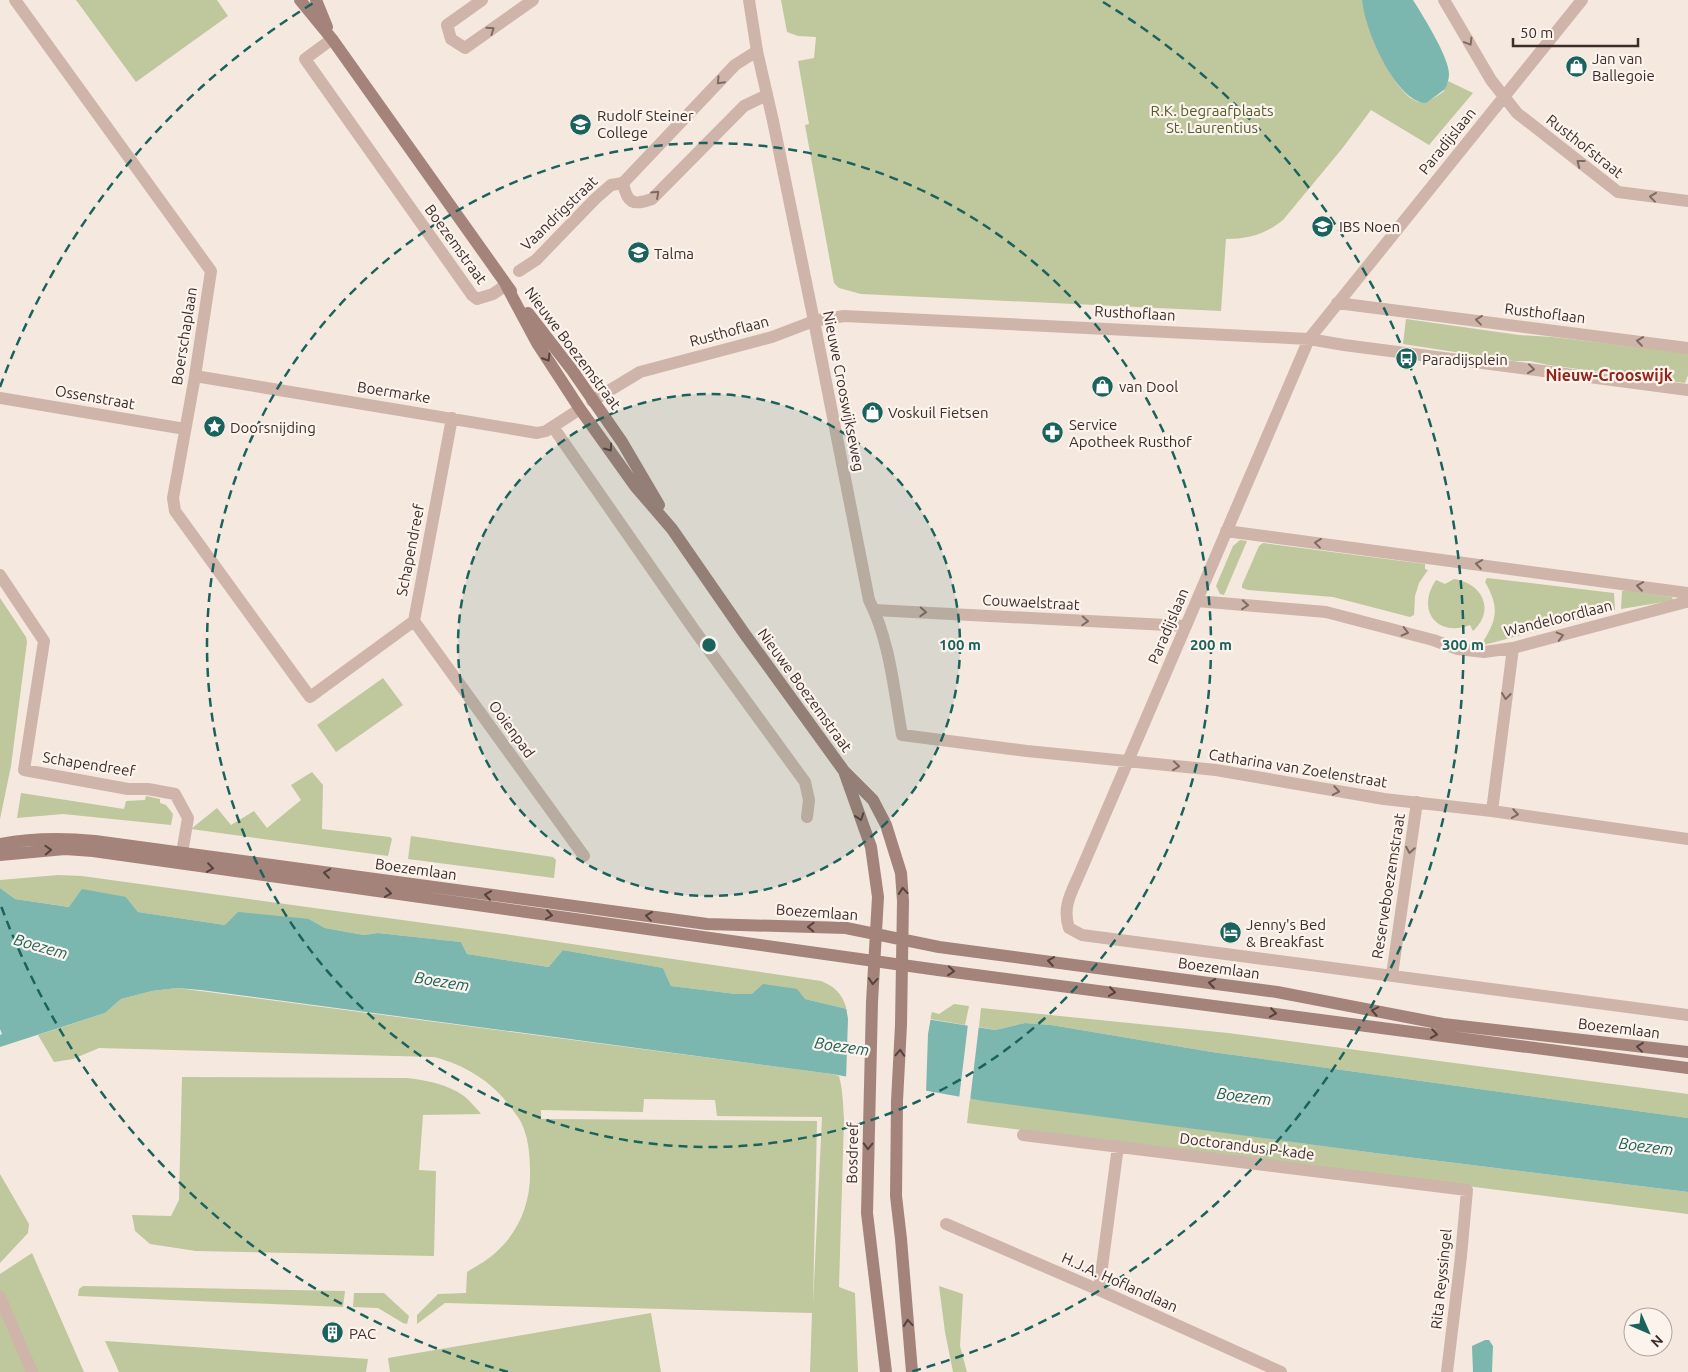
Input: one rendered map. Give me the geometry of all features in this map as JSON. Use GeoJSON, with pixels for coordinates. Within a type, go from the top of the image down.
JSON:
{"type":"FeatureCollection","features":[{"type":"Feature","properties":{"kind":"main road","name":"Boezemstraat"},"geometry":{"type":"LineString","coordinates":[[300,0],[332,39],[506,285]]}},
{"type":"Feature","properties":{"kind":"main road","name":"Boezemstraat"},"geometry":{"type":"LineString","coordinates":[[316,0],[332,39]]}},
{"type":"Feature","properties":{"kind":"main road","name":"Nieuwe Boezemstraat"},"geometry":{"type":"LineString","coordinates":[[506,285],[561,355],[633,458],[672,529],[744,633],[844,771],[873,800],[886,825],[901,873],[904,913],[903,940]]}},
{"type":"Feature","properties":{"kind":"main road","name":"Nieuwe Boezemstraat"},"geometry":{"type":"LineString","coordinates":[[506,285],[537,342],[580,409],[635,486],[672,529]]}},
{"type":"Feature","properties":{"kind":"main road"},"geometry":{"type":"LineString","coordinates":[[580,409],[592,401]]}},
{"type":"Feature","properties":{"kind":"main road","name":"Nieuwe Boezemstraat"},"geometry":{"type":"LineString","coordinates":[[844,771],[871,847],[878,897],[876,934]]}},
{"type":"Feature","properties":{"kind":"main road","name":"Boezemlaan"},"geometry":{"type":"LineString","coordinates":[[0,844],[35,839],[66,838],[707,924],[846,928],[939,947],[1277,992],[1443,1024],[1688,1052]]}},
{"type":"Feature","properties":{"kind":"main road","name":"Boezemlaan"},"geometry":{"type":"LineString","coordinates":[[0,854],[58,850],[93,851],[903,965],[1688,1068]]}},
{"type":"Feature","properties":{"kind":"main road","name":"Bosdreef"},"geometry":{"type":"LineString","coordinates":[[876,934],[872,1002],[867,1213],[886,1372]]}},
{"type":"Feature","properties":{"kind":"main road"},"geometry":{"type":"LineString","coordinates":[[903,940],[897,1101],[896,1196],[912,1372]]}},
{"type":"Feature","properties":{"kind":"street","name":"Boerschaplaan"},"geometry":{"type":"LineString","coordinates":[[15,0],[211,271],[195,376],[173,498],[176,510],[310,697],[414,621]]}},
{"type":"Feature","properties":{"kind":"street"},"geometry":{"type":"LineString","coordinates":[[482,0],[447,25],[451,39],[465,48],[533,0]]}},
{"type":"Feature","properties":{"kind":"street","name":"Nieuwe Crooswijkseweg"},"geometry":{"type":"LineString","coordinates":[[749,0],[757,51],[814,321],[869,600],[885,644],[902,735]]}},
{"type":"Feature","properties":{"kind":"street","name":"Rusthofstraat"},"geometry":{"type":"LineString","coordinates":[[1444,0],[1491,80],[1517,113],[1618,192],[1688,201]]}},
{"type":"Feature","properties":{"kind":"street","name":"Paradijslaan"},"geometry":{"type":"LineString","coordinates":[[1338,303],[1582,0]]}},
{"type":"Feature","properties":{"kind":"street","name":"Boezemstraat"},"geometry":{"type":"LineString","coordinates":[[332,39],[305,59],[472,295],[477,299],[493,294],[506,285]]}},
{"type":"Feature","properties":{"kind":"street","name":"Vaandrigstraat"},"geometry":{"type":"LineString","coordinates":[[519,271],[536,260],[611,185],[623,183],[735,64],[757,51]]}},
{"type":"Feature","properties":{"kind":"street","name":"Vaandrigstraat"},"geometry":{"type":"LineString","coordinates":[[623,183],[625,194],[631,201],[640,204],[652,199],[744,106],[767,95]]}},
{"type":"Feature","properties":{"kind":"street"},"geometry":{"type":"LineString","coordinates":[[1309,338],[1338,303]]}},
{"type":"Feature","properties":{"kind":"street","name":"Rusthoflaan"},"geometry":{"type":"LineString","coordinates":[[1338,303],[1688,348]]}},
{"type":"Feature","properties":{"kind":"street","name":"Rusthoflaan"},"geometry":{"type":"LineString","coordinates":[[592,401],[640,372],[772,337],[814,321],[844,316],[1309,338],[1344,345],[1688,390]]}},
{"type":"Feature","properties":{"kind":"street","name":"Paradijslaan"},"geometry":{"type":"LineString","coordinates":[[1069,928],[1065,914],[1067,905],[1309,338]]}},
{"type":"Feature","properties":{"kind":"street","name":"Boermarke"},"geometry":{"type":"LineString","coordinates":[[195,376],[537,433],[542,433],[580,409]]}},
{"type":"Feature","properties":{"kind":"street","name":"Ossenstraat"},"geometry":{"type":"LineString","coordinates":[[0,398],[185,429]]}},
{"type":"Feature","properties":{"kind":"street","name":"Schapendreef"},"geometry":{"type":"LineString","coordinates":[[414,621],[452,418]]}},
{"type":"Feature","properties":{"kind":"street"},"geometry":{"type":"LineString","coordinates":[[553,426],[695,631],[805,782],[808,800],[807,817]]}},
{"type":"Feature","properties":{"kind":"street","name":"Wandeloordlaan"},"geometry":{"type":"LineString","coordinates":[[1226,530],[1688,593]]}},
{"type":"Feature","properties":{"kind":"street","name":"Schapendreef"},"geometry":{"type":"LineString","coordinates":[[0,575],[44,641],[24,770],[128,789],[148,789],[175,794],[188,818],[182,853]]}},
{"type":"Feature","properties":{"kind":"street","name":"Wandeloordlaan"},"geometry":{"type":"LineString","coordinates":[[1197,601],[1326,612],[1433,640],[1458,649],[1484,652],[1513,648],[1686,602],[1688,598]]}},
{"type":"Feature","properties":{"kind":"street","name":"Couwaelstraat"},"geometry":{"type":"LineString","coordinates":[[874,610],[1186,626]]}},
{"type":"Feature","properties":{"kind":"street","name":"Ooienpad"},"geometry":{"type":"LineString","coordinates":[[414,621],[584,856]]}},
{"type":"Feature","properties":{"kind":"street"},"geometry":{"type":"LineString","coordinates":[[1492,811],[1513,648]]}},
{"type":"Feature","properties":{"kind":"street","name":"Catharina van Zoelenstraat"},"geometry":{"type":"LineString","coordinates":[[902,735],[1027,751],[1216,770],[1384,799],[1492,811],[1688,839]]}},
{"type":"Feature","properties":{"kind":"street","name":"Reserveboezemstraat"},"geometry":{"type":"LineString","coordinates":[[1392,975],[1418,802]]}},
{"type":"Feature","properties":{"kind":"street","name":"Boezemlaan"},"geometry":{"type":"LineString","coordinates":[[1069,928],[1082,936],[1688,1015]]}},
{"type":"Feature","properties":{"kind":"street","name":"Doctorandus P-kade"},"geometry":{"type":"LineString","coordinates":[[1023,1134],[1467,1190]]}},
{"type":"Feature","properties":{"kind":"street"},"geometry":{"type":"LineString","coordinates":[[1099,1290],[1118,1146]]}},
{"type":"Feature","properties":{"kind":"street","name":"Rita Reyssingel"},"geometry":{"type":"LineString","coordinates":[[1447,1372],[1467,1190]]}},
{"type":"Feature","properties":{"kind":"street","name":"H.J.A. Hoflandlaan"},"geometry":{"type":"LineString","coordinates":[[946,1224],[1281,1372]]}},
{"type":"Feature","properties":{"kind":"street"},"geometry":{"type":"LineString","coordinates":[[0,1297],[32,1372]]}},
{"type":"Feature","properties":{"kind":"green space"},"geometry":{"type":"Polygon","coordinates":[[[76,0],[217,0],[228,16],[136,82],[76,0]]]}},
{"type":"Feature","properties":{"kind":"green space","name":"R.K. begraafplaats St. Laurentius"},"geometry":{"type":"Polygon","coordinates":[[[781,0],[1362,0],[1368,25],[1382,58],[1391,74],[1410,98],[1423,102],[1436,97],[1444,91],[1448,81],[1473,93],[1429,145],[1371,110],[1341,150],[1283,220],[1270,229],[1256,235],[1226,239],[1221,311],[861,294],[839,288],[834,283],[805,125],[809,124],[798,61],[814,58],[816,37],[798,36],[787,32],[781,0]]]}},
{"type":"Feature","properties":{"kind":"green space"},"geometry":{"type":"Polygon","coordinates":[[[1406,319],[1519,335],[1552,337],[1688,353],[1688,375],[1685,383],[1530,361],[1514,361],[1403,344],[1406,319]]]}},
{"type":"Feature","properties":{"kind":"green space"},"geometry":{"type":"Polygon","coordinates":[[[1240,540],[1247,541],[1224,595],[1220,594],[1216,586],[1233,546],[1240,540]]]}},
{"type":"Feature","properties":{"kind":"green space"},"geometry":{"type":"Polygon","coordinates":[[[1263,543],[1425,564],[1425,569],[1428,570],[1419,583],[1415,596],[1414,615],[1410,617],[1333,597],[1242,588],[1259,546],[1263,543]]]}},
{"type":"Feature","properties":{"kind":"green space"},"geometry":{"type":"Polygon","coordinates":[[[1487,578],[1614,593],[1615,610],[1484,645],[1482,643],[1491,627],[1495,612],[1493,598],[1485,582],[1487,578]]]}},
{"type":"Feature","properties":{"kind":"green space"},"geometry":{"type":"Polygon","coordinates":[[[1454,579],[1472,586],[1483,599],[1484,615],[1473,631],[1470,625],[1448,628],[1439,624],[1429,610],[1430,591],[1436,580],[1445,584],[1454,579]]]}},
{"type":"Feature","properties":{"kind":"green space"},"geometry":{"type":"Polygon","coordinates":[[[1622,591],[1672,597],[1673,599],[1621,609],[1622,591]]]}},
{"type":"Feature","properties":{"kind":"green space"},"geometry":{"type":"Polygon","coordinates":[[[0,598],[26,637],[27,642],[11,766],[0,819],[0,598]]]}},
{"type":"Feature","properties":{"kind":"green space"},"geometry":{"type":"Polygon","coordinates":[[[383,678],[403,705],[336,752],[317,725],[383,678]]]}},
{"type":"Feature","properties":{"kind":"green space"},"geometry":{"type":"Polygon","coordinates":[[[312,772],[323,785],[322,829],[390,837],[392,839],[388,856],[191,829],[217,808],[231,825],[254,811],[267,828],[301,800],[291,785],[312,772]]]}},
{"type":"Feature","properties":{"kind":"green space"},"geometry":{"type":"Polygon","coordinates":[[[21,793],[124,809],[126,801],[145,800],[146,796],[160,799],[160,803],[166,805],[173,814],[171,825],[63,814],[17,818],[21,793]]]}},
{"type":"Feature","properties":{"kind":"green space"},"geometry":{"type":"Polygon","coordinates":[[[411,836],[553,857],[556,860],[554,878],[408,859],[411,836]]]}},
{"type":"Feature","properties":{"kind":"green space"},"geometry":{"type":"Polygon","coordinates":[[[58,875],[82,876],[511,935],[821,981],[838,992],[847,1009],[805,999],[736,994],[671,986],[663,968],[563,950],[550,967],[467,954],[461,942],[378,933],[364,935],[325,928],[309,919],[225,925],[138,912],[126,897],[70,907],[15,899],[0,888],[0,880],[58,875]]]}},
{"type":"Feature","properties":{"kind":"green space"},"geometry":{"type":"Polygon","coordinates":[[[177,988],[839,1076],[844,1119],[839,1287],[855,1293],[858,1372],[810,1372],[812,1313],[445,1303],[417,1324],[417,1315],[438,1294],[466,1293],[467,1272],[487,1260],[506,1242],[517,1226],[525,1208],[530,1180],[527,1139],[520,1120],[503,1097],[467,1069],[434,1057],[99,1048],[73,1059],[54,1062],[38,1035],[105,1013],[121,999],[152,991],[177,988]],[[644,1099],[643,1112],[541,1110],[541,1119],[817,1121],[813,1304],[822,1117],[717,1116],[715,1100],[644,1099]]]}},
{"type":"Feature","properties":{"kind":"green space"},"geometry":{"type":"Polygon","coordinates":[[[954,1004],[969,1006],[965,1025],[930,1019],[932,1012],[939,1014],[954,1004]]]}},
{"type":"Feature","properties":{"kind":"green space"},"geometry":{"type":"Polygon","coordinates":[[[981,1008],[1228,1033],[1688,1094],[1688,1118],[1212,1052],[1051,1025],[1025,1023],[995,1030],[979,1027],[981,1008]]]}},
{"type":"Feature","properties":{"kind":"green space"},"geometry":{"type":"Polygon","coordinates":[[[182,1077],[406,1078],[436,1083],[451,1088],[464,1096],[481,1114],[423,1115],[419,1170],[436,1171],[434,1256],[196,1251],[150,1244],[135,1231],[132,1215],[171,1216],[179,1200],[182,1077]]]}},
{"type":"Feature","properties":{"kind":"green space"},"geometry":{"type":"Polygon","coordinates":[[[970,1098],[1375,1153],[1688,1192],[1688,1214],[967,1123],[970,1098]]]}},
{"type":"Feature","properties":{"kind":"green space"},"geometry":{"type":"Polygon","coordinates":[[[0,1174],[29,1224],[28,1233],[0,1263],[0,1174]]]}},
{"type":"Feature","properties":{"kind":"green space"},"geometry":{"type":"Polygon","coordinates":[[[32,1253],[84,1372],[0,1372],[0,1274],[32,1253]]]}},
{"type":"Feature","properties":{"kind":"green space"},"geometry":{"type":"Polygon","coordinates":[[[83,1286],[345,1291],[343,1307],[78,1296],[79,1289],[83,1286]]]}},
{"type":"Feature","properties":{"kind":"green space"},"geometry":{"type":"Polygon","coordinates":[[[939,1286],[963,1294],[960,1346],[967,1372],[953,1372],[939,1286]]]}},
{"type":"Feature","properties":{"kind":"green space"},"geometry":{"type":"Polygon","coordinates":[[[354,1293],[384,1293],[409,1316],[407,1324],[378,1308],[353,1307],[354,1293]]]}},
{"type":"Feature","properties":{"kind":"green space"},"geometry":{"type":"Polygon","coordinates":[[[651,1313],[661,1372],[390,1372],[388,1358],[651,1313]]]}},
{"type":"Feature","properties":{"kind":"green space"},"geometry":{"type":"Polygon","coordinates":[[[105,1341],[368,1359],[366,1372],[119,1372],[105,1341]]]}},
{"type":"Feature","properties":{"kind":"water"},"geometry":{"type":"Polygon","coordinates":[[[1362,0],[1413,0],[1445,58],[1449,74],[1445,89],[1426,103],[1414,99],[1403,90],[1383,61],[1375,44],[1368,27],[1362,0]]]}},
{"type":"Feature","properties":{"kind":"water","name":"Boezem"},"geometry":{"type":"Polygon","coordinates":[[[0,888],[15,899],[69,907],[82,889],[126,897],[138,912],[225,925],[238,912],[309,919],[325,928],[364,935],[378,933],[461,942],[467,954],[549,967],[563,950],[663,968],[671,986],[736,994],[752,994],[763,984],[797,989],[805,999],[847,1009],[857,1008],[995,1030],[1025,1023],[1051,1025],[1212,1052],[1688,1118],[1688,1192],[984,1101],[832,1074],[201,990],[177,988],[152,991],[121,999],[105,1013],[0,1047],[0,1035],[2,1034],[0,1029],[0,888]]]}},
{"type":"Feature","properties":{"kind":"water"},"geometry":{"type":"Polygon","coordinates":[[[1489,1340],[1493,1346],[1492,1372],[1473,1372],[1472,1346],[1489,1340]]]}},
{"type":"Feature","properties":{"kind":"pier"},"geometry":{"type":"Polygon","coordinates":[[[857,1005],[931,1017],[928,1034],[926,1094],[846,1080],[848,1019],[846,1007],[857,1005]]]}},
{"type":"Feature","properties":{"kind":"pier"},"geometry":{"type":"Polygon","coordinates":[[[968,1024],[979,1025],[970,1101],[959,1099],[968,1024]]]}},
{"type":"Feature","properties":{"kind":"place","name":"Jan van Ballegoie"},"geometry":{"type":"Point","coordinates":[1576,67]}},
{"type":"Feature","properties":{"kind":"place","name":"Rudolf Steiner College"},"geometry":{"type":"Point","coordinates":[581,124]}},
{"type":"Feature","properties":{"kind":"place","name":"IBS Noen"},"geometry":{"type":"Point","coordinates":[1323,226]}},
{"type":"Feature","properties":{"kind":"place","name":"Talma"},"geometry":{"type":"Point","coordinates":[638,253]}},
{"type":"Feature","properties":{"kind":"place","name":"Paradijsplein"},"geometry":{"type":"Point","coordinates":[1406,359]}},
{"type":"Feature","properties":{"kind":"place","name":"van Dool"},"geometry":{"type":"Point","coordinates":[1103,386]}},
{"type":"Feature","properties":{"kind":"place","name":"Voskuil Fietsen"},"geometry":{"type":"Point","coordinates":[872,412]}},
{"type":"Feature","properties":{"kind":"place","name":"Doorsnijding"},"geometry":{"type":"Point","coordinates":[214,427]}},
{"type":"Feature","properties":{"kind":"place","name":"Service Apotheek Rusthof"},"geometry":{"type":"Point","coordinates":[1053,433]}},
{"type":"Feature","properties":{"kind":"place","name":"Jenny's Bed & Breakfast"},"geometry":{"type":"Point","coordinates":[1230,933]}},
{"type":"Feature","properties":{"kind":"place","name":"PAC"},"geometry":{"type":"Point","coordinates":[333,1333]}},
{"type":"Feature","properties":{"kind":"district","name":"Nieuw-Crooswijk"},"geometry":{"type":"Point","coordinates":[1609,375]}}]}
